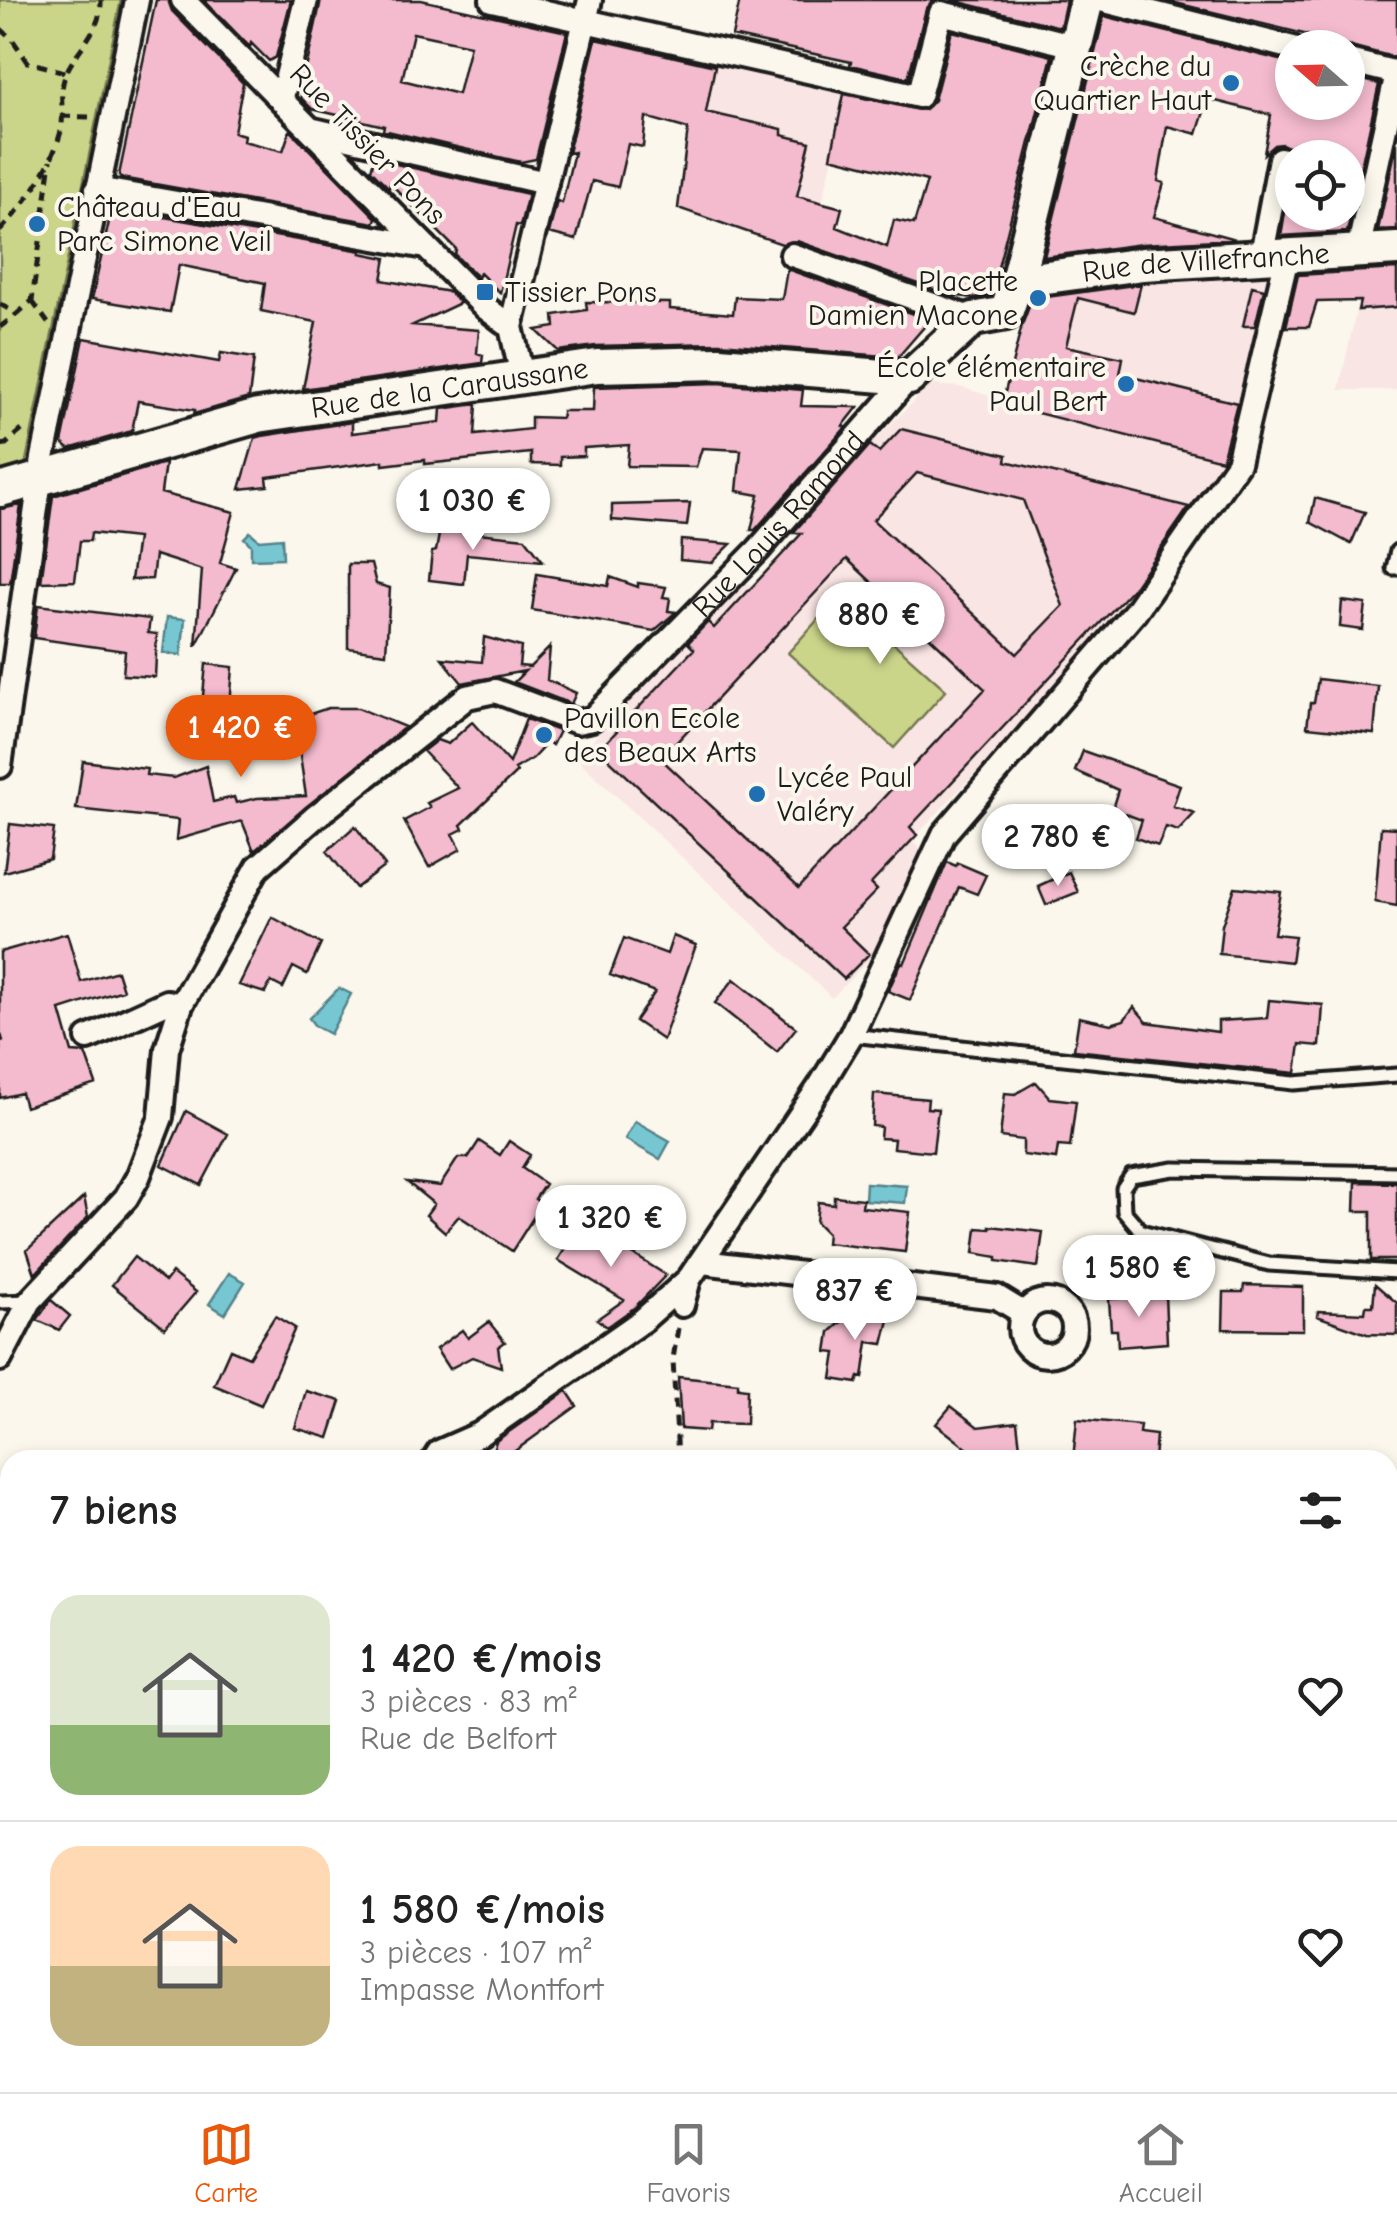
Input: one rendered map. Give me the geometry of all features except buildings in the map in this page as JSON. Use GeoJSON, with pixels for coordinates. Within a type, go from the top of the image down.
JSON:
{"type":"FeatureCollection","features":[{"type":"Feature","properties":{"kind":"street"},"geometry":{"type":"LineString","coordinates":[[0,766],[8,640],[137,0]]}},
{"type":"Feature","properties":{"kind":"street","name":"Rue Tissier Pons"},"geometry":{"type":"LineString","coordinates":[[183,0],[486,308],[511,327]]}},
{"type":"Feature","properties":{"kind":"street"},"geometry":{"type":"LineString","coordinates":[[282,97],[306,0]]}},
{"type":"Feature","properties":{"kind":"street"},"geometry":{"type":"LineString","coordinates":[[492,0],[587,10],[918,96],[942,13],[1075,46]]}},
{"type":"Feature","properties":{"kind":"street"},"geometry":{"type":"LineString","coordinates":[[792,255],[973,319],[1006,312],[1087,0]]}},
{"type":"Feature","properties":{"kind":"street"},"geometry":{"type":"LineString","coordinates":[[1101,0],[1275,44]]}},
{"type":"Feature","properties":{"kind":"street"},"geometry":{"type":"LineString","coordinates":[[522,376],[511,327],[587,10]]}},
{"type":"Feature","properties":{"kind":"street"},"geometry":{"type":"LineString","coordinates":[[1358,252],[1397,73],[1365,65]]}},
{"type":"Feature","properties":{"kind":"street"},"geometry":{"type":"LineString","coordinates":[[314,130],[546,183]]}},
{"type":"Feature","properties":{"kind":"street"},"geometry":{"type":"LineString","coordinates":[[97,189],[426,248]]}},
{"type":"Feature","properties":{"kind":"street"},"geometry":{"type":"LineString","coordinates":[[444,1450],[480,1434],[643,1320],[695,1270],[851,1034],[944,834],[1135,612],[1238,463],[1276,230]]}},
{"type":"Feature","properties":{"kind":"street","name":"Rue de Villefranche"},"geometry":{"type":"LineString","coordinates":[[1017,281],[1142,264],[1397,249]]}},
{"type":"Feature","properties":{"kind":"street","name":"Rue Louis Ramond"},"geometry":{"type":"LineString","coordinates":[[174,1004],[258,866],[467,696],[496,691],[577,722],[592,719],[758,550],[909,378],[973,319]]}},
{"type":"Feature","properties":{"kind":"street","name":"Rue de la Caraussane"},"geometry":{"type":"LineString","coordinates":[[0,490],[258,416],[596,366],[719,363],[909,378]]}},
{"type":"Feature","properties":{"kind":"street"},"geometry":{"type":"LineString","coordinates":[[88,1038],[174,1004]]}},
{"type":"Feature","properties":{"kind":"street"},"geometry":{"type":"LineString","coordinates":[[0,1359],[30,1300],[126,1198],[138,1177],[161,1117],[174,1004]]}},
{"type":"Feature","properties":{"kind":"street"},"geometry":{"type":"LineString","coordinates":[[682,1305],[695,1270]]}},
{"type":"Feature","properties":{"kind":"street"},"geometry":{"type":"LineString","coordinates":[[695,1270],[996,1297],[1022,1314]]}},
{"type":"Feature","properties":{"kind":"lane"},"geometry":{"type":"LineString","coordinates":[[1397,552],[1392,568],[1397,568]]}},
{"type":"Feature","properties":{"kind":"lane"},"geometry":{"type":"LineString","coordinates":[[851,1034],[1294,1083],[1397,1075]]}},
{"type":"Feature","properties":{"kind":"lane"},"geometry":{"type":"LineString","coordinates":[[1397,1173],[1174,1170],[1131,1176],[1123,1188],[1124,1211],[1140,1232],[1268,1264],[1397,1272]]}},
{"type":"Feature","properties":{"kind":"lane"},"geometry":{"type":"LineString","coordinates":[[0,1302],[30,1300]]}},
{"type":"Feature","properties":{"kind":"path"},"geometry":{"type":"LineString","coordinates":[[0,231],[26,203],[51,156],[62,128],[61,91],[66,72],[102,15],[101,0]]}},
{"type":"Feature","properties":{"kind":"path"},"geometry":{"type":"LineString","coordinates":[[0,28],[28,62],[66,72]]}},
{"type":"Feature","properties":{"kind":"path"},"geometry":{"type":"LineString","coordinates":[[0,326],[32,301],[51,156]]}},
{"type":"Feature","properties":{"kind":"path"},"geometry":{"type":"LineString","coordinates":[[0,304],[17,314]]}},
{"type":"Feature","properties":{"kind":"path"},"geometry":{"type":"LineString","coordinates":[[678,1450],[674,1358],[682,1305]]}},
{"type":"Feature","properties":{"kind":"shaded area"},"geometry":{"type":"Polygon","coordinates":[[[600,40],[867,98],[854,152],[835,149],[810,253],[679,208],[689,115],[648,106],[643,147],[579,133],[600,40]]]}},
{"type":"Feature","properties":{"kind":"shaded area"},"geometry":{"type":"Polygon","coordinates":[[[1397,259],[1397,390],[1339,390],[1367,261],[1397,259]]]}},
{"type":"Feature","properties":{"kind":"shaded area"},"geometry":{"type":"Polygon","coordinates":[[[1270,271],[1226,461],[1109,631],[912,840],[924,852],[873,955],[832,998],[576,758],[743,580],[753,586],[864,468],[856,460],[930,385],[960,387],[1003,400],[1030,287],[1270,271]]]}},
{"type":"Feature","properties":{"kind":"green space","name":"Château d'Eau Parc Simone Veil"},"geometry":{"type":"Polygon","coordinates":[[[0,0],[121,0],[25,466],[0,473],[0,0]]]}},
{"type":"Feature","properties":{"kind":"green space"},"geometry":{"type":"Polygon","coordinates":[[[840,595],[946,690],[894,748],[788,653],[840,595]]]}},
{"type":"Feature","properties":{"kind":"water"},"geometry":{"type":"Polygon","coordinates":[[[250,532],[259,540],[282,538],[283,558],[251,559],[251,545],[244,538],[250,532]]]}},
{"type":"Feature","properties":{"kind":"water"},"geometry":{"type":"Polygon","coordinates":[[[167,617],[185,619],[181,655],[163,653],[167,617]]]}},
{"type":"Feature","properties":{"kind":"water"},"geometry":{"type":"Polygon","coordinates":[[[339,988],[351,994],[330,1034],[309,1018],[339,988]]]}},
{"type":"Feature","properties":{"kind":"water"},"geometry":{"type":"Polygon","coordinates":[[[635,1121],[670,1141],[660,1159],[625,1139],[635,1121]]]}},
{"type":"Feature","properties":{"kind":"water"},"geometry":{"type":"Polygon","coordinates":[[[866,1183],[907,1186],[905,1203],[865,1200],[866,1183]]]}},
{"type":"Feature","properties":{"kind":"water"},"geometry":{"type":"Polygon","coordinates":[[[229,1273],[245,1282],[225,1314],[209,1304],[229,1273]]]}},
{"type":"Feature","properties":{"kind":"place","name":"Crèche du Quartier Haut"},"geometry":{"type":"Point","coordinates":[1231,83]}},
{"type":"Feature","properties":{"kind":"place","name":"Château d'Eau Parc Simone Veil"},"geometry":{"type":"Point","coordinates":[37,224]}},
{"type":"Feature","properties":{"kind":"place","name":"Tissier Pons"},"geometry":{"type":"Point","coordinates":[485,292]}},
{"type":"Feature","properties":{"kind":"place","name":"Placette Damien Macone"},"geometry":{"type":"Point","coordinates":[1038,298]}},
{"type":"Feature","properties":{"kind":"place","name":"École élémentaire Paul Bert"},"geometry":{"type":"Point","coordinates":[1126,384]}},
{"type":"Feature","properties":{"kind":"place","name":"Pavillon Ecole des Beaux Arts"},"geometry":{"type":"Point","coordinates":[544,735]}},
{"type":"Feature","properties":{"kind":"place","name":"Lycée Paul Valéry"},"geometry":{"type":"Point","coordinates":[757,794]}}]}
